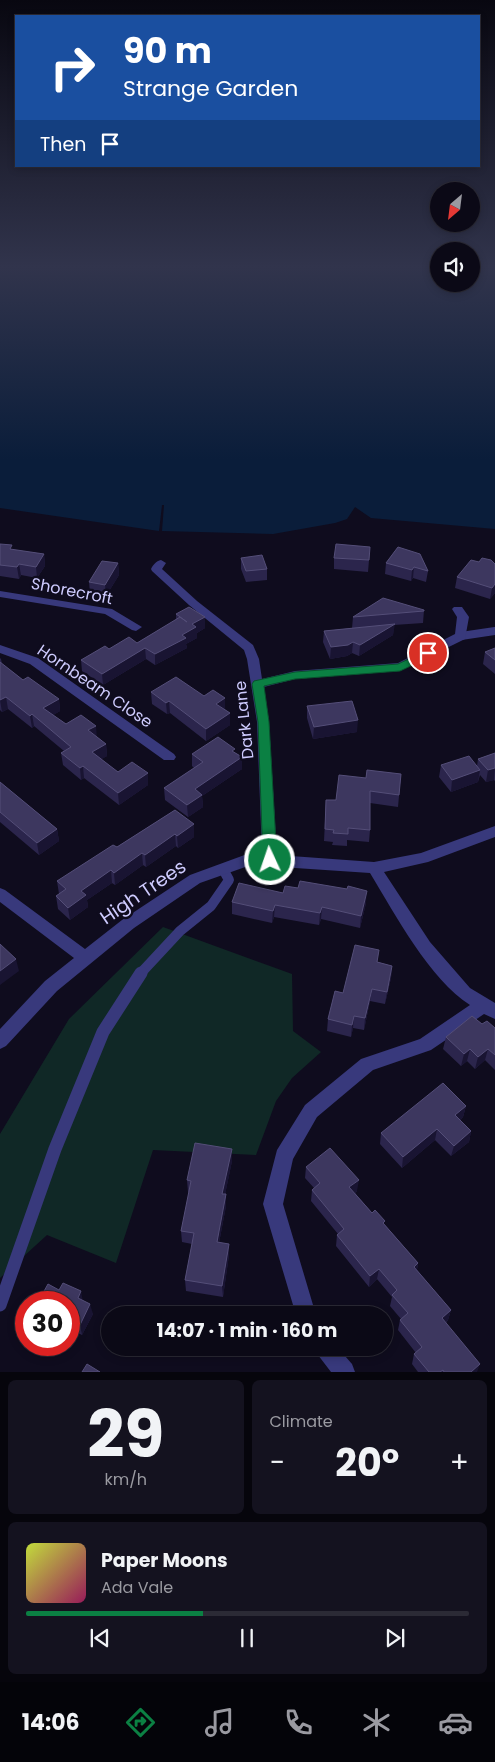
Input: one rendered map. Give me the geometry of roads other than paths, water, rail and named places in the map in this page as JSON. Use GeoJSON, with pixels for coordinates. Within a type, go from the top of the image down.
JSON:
{"type":"FeatureCollection","features":[{"type":"Feature","properties":{"kind":"street","name":"Dark Lane"},"geometry":{"type":"LineString","coordinates":[[161,563],[156,569],[193,603],[249,648],[258,684],[264,722],[270,860]]}},
{"type":"Feature","properties":{"kind":"street","name":"Shorecroft"},"geometry":{"type":"LineString","coordinates":[[0,595],[108,611],[136,627]]}},
{"type":"Feature","properties":{"kind":"street"},"geometry":{"type":"LineString","coordinates":[[258,684],[295,675],[400,667],[461,636],[463,617],[458,609]]}},
{"type":"Feature","properties":{"kind":"street","name":"Hornbeam Close"},"geometry":{"type":"LineString","coordinates":[[0,649],[34,661],[169,757]]}},
{"type":"Feature","properties":{"kind":"street","name":"High Trees"},"geometry":{"type":"LineString","coordinates":[[0,1041],[51,986],[128,924],[195,879],[250,859],[374,868],[423,858],[495,832]]}},
{"type":"Feature","properties":{"kind":"street"},"geometry":{"type":"LineString","coordinates":[[374,868],[424,947],[464,993],[490,1008]]}},
{"type":"Feature","properties":{"kind":"street"},"geometry":{"type":"LineString","coordinates":[[0,894],[85,958]]}},
{"type":"Feature","properties":{"kind":"street"},"geometry":{"type":"LineString","coordinates":[[304,1306],[273,1204],[284,1156],[311,1111],[367,1064],[425,1044],[490,1008]]}},
{"type":"Feature","properties":{"kind":"street"},"geometry":{"type":"LineString","coordinates":[[331,1356],[344,1372]]}},
{"type":"Feature","properties":{"kind":"lane"},"geometry":{"type":"LineString","coordinates":[[461,636],[495,631]]}},
{"type":"Feature","properties":{"kind":"lane"},"geometry":{"type":"LineString","coordinates":[[0,1305],[55,1149],[103,1032],[145,967],[180,931],[211,906],[229,880],[223,869]]}},
{"type":"Feature","properties":{"kind":"water"},"geometry":{"type":"Polygon","coordinates":[[[0,332],[495,332],[495,529],[371,518],[355,507],[347,519],[335,523],[273,534],[162,531],[164,505],[162,505],[159,531],[0,508],[0,332]]]}}]}
